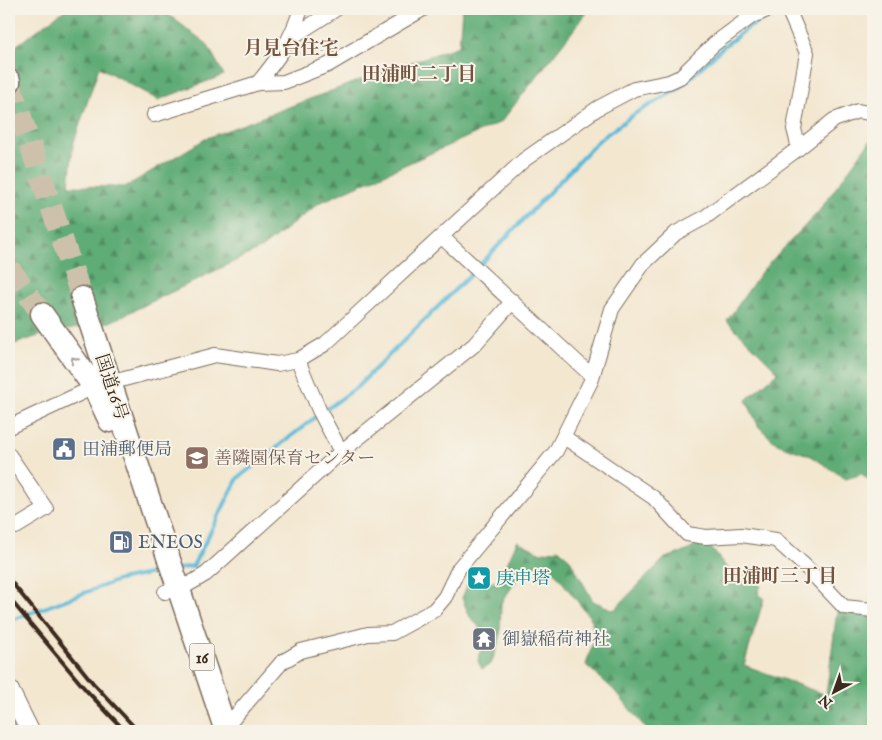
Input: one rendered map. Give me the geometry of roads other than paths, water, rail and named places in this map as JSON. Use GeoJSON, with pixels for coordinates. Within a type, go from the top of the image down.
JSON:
{"type":"FeatureCollection","features":[{"type":"Feature","properties":{"kind":"highway","name":"国道16号"},"geometry":{"type":"LineString","coordinates":[[82,298],[107,414],[169,579],[221,730]]}},
{"type":"Feature","properties":{"kind":"highway","name":"国道16号"},"geometry":{"type":"LineString","coordinates":[[42,314],[102,385]]}},
{"type":"Feature","properties":{"kind":"street"},"geometry":{"type":"LineString","coordinates":[[258,83],[292,37],[301,9]]}},
{"type":"Feature","properties":{"kind":"street"},"geometry":{"type":"LineString","coordinates":[[292,37],[336,9]]}},
{"type":"Feature","properties":{"kind":"street"},"geometry":{"type":"LineString","coordinates":[[154,115],[258,83],[284,82],[328,65],[423,9]]}},
{"type":"Feature","properties":{"kind":"street"},"geometry":{"type":"LineString","coordinates":[[9,427],[102,385],[215,355],[277,364],[298,360],[325,344],[524,160],[590,114],[634,89],[669,82],[680,77],[714,44],[752,16],[770,9]]}},
{"type":"Feature","properties":{"kind":"street"},"geometry":{"type":"LineString","coordinates":[[788,9],[808,53],[794,129],[799,148]]}},
{"type":"Feature","properties":{"kind":"street"},"geometry":{"type":"LineString","coordinates":[[221,730],[282,662],[302,651],[368,634],[392,633],[434,610],[446,597],[459,568],[556,451],[592,376],[612,309],[643,264],[676,233],[704,218],[834,120],[858,111],[873,114]]}},
{"type":"Feature","properties":{"kind":"street"},"geometry":{"type":"LineString","coordinates":[[442,237],[592,376]]}},
{"type":"Feature","properties":{"kind":"street"},"geometry":{"type":"LineString","coordinates":[[169,579],[206,574],[342,452],[474,345],[513,301]]}},
{"type":"Feature","properties":{"kind":"street"},"geometry":{"type":"LineString","coordinates":[[298,360],[319,410],[342,452]]}},
{"type":"Feature","properties":{"kind":"street"},"geometry":{"type":"LineString","coordinates":[[564,437],[654,498],[687,534],[706,536],[741,535],[776,540],[805,566],[844,607],[873,610]]}},
{"type":"Feature","properties":{"kind":"street"},"geometry":{"type":"LineString","coordinates":[[9,455],[46,509],[16,527]]}},
{"type":"Feature","properties":{"kind":"street"},"geometry":{"type":"LineString","coordinates":[[9,689],[30,731]]}},
{"type":"Feature","properties":{"kind":"waterway"},"geometry":{"type":"LineString","coordinates":[[479,266],[599,140],[636,113],[678,89],[723,47],[748,28],[782,9]]}},
{"type":"Feature","properties":{"kind":"waterway"},"geometry":{"type":"LineString","coordinates":[[324,411],[356,388],[474,271]]}},
{"type":"Feature","properties":{"kind":"waterway"},"geometry":{"type":"LineString","coordinates":[[178,569],[193,566],[238,478],[318,415]]}},
{"type":"Feature","properties":{"kind":"waterway"},"geometry":{"type":"LineString","coordinates":[[9,621],[119,580],[164,571]]}},
{"type":"Feature","properties":{"kind":"waterway"},"geometry":{"type":"LineString","coordinates":[[9,721],[14,731]]}},
{"type":"Feature","properties":{"kind":"tunnel"},"geometry":{"type":"LineString","coordinates":[[9,82],[82,298]]}},
{"type":"Feature","properties":{"kind":"tunnel"},"geometry":{"type":"LineString","coordinates":[[9,268],[42,314]]}},
{"type":"Feature","properties":{"kind":"railway"},"geometry":{"type":"LineString","coordinates":[[9,579],[93,683],[138,731]]}},
{"type":"Feature","properties":{"kind":"railway"},"geometry":{"type":"LineString","coordinates":[[9,598],[85,689],[125,731]]}},
{"type":"Feature","properties":{"kind":"place","name":"田浦郵便局"},"geometry":{"type":"Point","coordinates":[64,449]}},
{"type":"Feature","properties":{"kind":"place","name":"善隣園保育センター"},"geometry":{"type":"Point","coordinates":[197,458]}},
{"type":"Feature","properties":{"kind":"place","name":"ENEOS"},"geometry":{"type":"Point","coordinates":[121,542]}},
{"type":"Feature","properties":{"kind":"place","name":"庚申塔"},"geometry":{"type":"Point","coordinates":[479,578]}},
{"type":"Feature","properties":{"kind":"place","name":"御嶽稲荷神社"},"geometry":{"type":"Point","coordinates":[484,639]}},
{"type":"Feature","properties":{"kind":"district","name":"月見台住宅"},"geometry":{"type":"Point","coordinates":[291,47]}},
{"type":"Feature","properties":{"kind":"district","name":"田浦町二丁目"},"geometry":{"type":"Point","coordinates":[419,73]}},
{"type":"Feature","properties":{"kind":"district","name":"田浦町三丁目"},"geometry":{"type":"Point","coordinates":[780,575]}}]}
